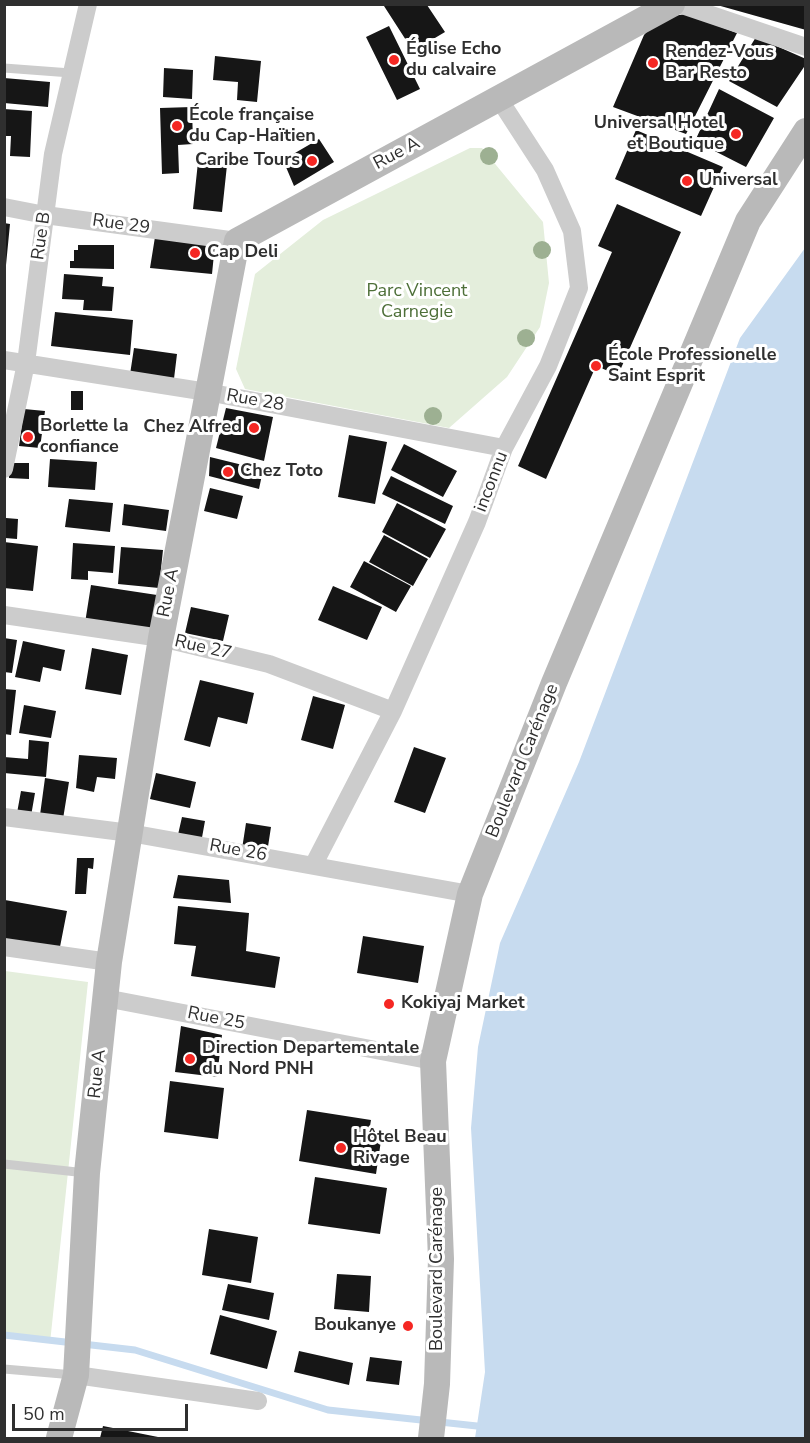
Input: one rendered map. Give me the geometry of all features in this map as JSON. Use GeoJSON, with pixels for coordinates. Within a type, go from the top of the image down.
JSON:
{"type":"FeatureCollection","features":[{"type":"Feature","properties":{"kind":"street","name":"Rue B"},"geometry":{"type":"LineString","coordinates":[[4,469],[26,363],[53,154],[88,4]]}},
{"type":"Feature","properties":{"kind":"street","name":"Rue A"},"geometry":{"type":"LineString","coordinates":[[59,1438],[77,1365],[87,1173],[109,962],[161,638],[237,242],[672,4]]}},
{"type":"Feature","properties":{"kind":"street"},"geometry":{"type":"LineString","coordinates":[[679,4],[806,47]]}},
{"type":"Feature","properties":{"kind":"street","name":"inconnu"},"geometry":{"type":"LineString","coordinates":[[314,864],[393,711],[477,522],[504,448],[548,366],[579,288],[572,231],[545,170],[499,99]]}},
{"type":"Feature","properties":{"kind":"street","name":"Boulevard Carénage"},"geometry":{"type":"LineString","coordinates":[[431,1438],[437,1384],[441,1259],[433,1061],[470,894],[554,683],[748,221],[806,131]]}},
{"type":"Feature","properties":{"kind":"street","name":"Rue 29"},"geometry":{"type":"LineString","coordinates":[[4,207],[45,215],[237,242]]}},
{"type":"Feature","properties":{"kind":"street","name":"Rue 28"},"geometry":{"type":"LineString","coordinates":[[4,360],[207,392],[504,448]]}},
{"type":"Feature","properties":{"kind":"street","name":"Rue 27"},"geometry":{"type":"LineString","coordinates":[[4,615],[161,638],[269,664],[393,711]]}},
{"type":"Feature","properties":{"kind":"street","name":"Rue 26"},"geometry":{"type":"LineString","coordinates":[[4,817],[130,833],[314,864],[470,894]]}},
{"type":"Feature","properties":{"kind":"street"},"geometry":{"type":"LineString","coordinates":[[4,947],[109,962]]}},
{"type":"Feature","properties":{"kind":"street","name":"Rue 25"},"geometry":{"type":"LineString","coordinates":[[105,998],[433,1061]]}},
{"type":"Feature","properties":{"kind":"street"},"geometry":{"type":"LineString","coordinates":[[77,1365],[258,1401]]}},
{"type":"Feature","properties":{"kind":"lane"},"geometry":{"type":"LineString","coordinates":[[4,68],[71,73]]}},
{"type":"Feature","properties":{"kind":"lane"},"geometry":{"type":"LineString","coordinates":[[4,1164],[87,1173]]}},
{"type":"Feature","properties":{"kind":"lane"},"geometry":{"type":"LineString","coordinates":[[4,1369],[77,1365]]}},
{"type":"Feature","properties":{"kind":"green space","name":"Parc Vincent Carnegie"},"geometry":{"type":"Polygon","coordinates":[[[470,148],[482,148],[543,222],[549,283],[540,327],[507,377],[449,428],[245,389],[236,369],[255,274],[323,220],[470,148]]]}},
{"type":"Feature","properties":{"kind":"green space"},"geometry":{"type":"Polygon","coordinates":[[[5,971],[88,982],[50,1343],[5,1337],[5,971]]]}},
{"type":"Feature","properties":{"kind":"water"},"geometry":{"type":"Polygon","coordinates":[[[805,248],[805,1438],[475,1438],[485,1372],[471,1128],[478,1047],[500,943],[579,762],[740,338],[805,248]]]}},
{"type":"Feature","properties":{"kind":"building"},"geometry":{"type":"Polygon","coordinates":[[[806,4],[806,30],[717,5],[806,4]]]}},
{"type":"Feature","properties":{"kind":"building"},"geometry":{"type":"Polygon","coordinates":[[[427,5],[445,32],[413,51],[384,6],[427,5]]]}},
{"type":"Feature","properties":{"kind":"building"},"geometry":{"type":"Polygon","coordinates":[[[686,14],[737,33],[686,134],[613,107],[644,35],[659,18],[686,14]]]}},
{"type":"Feature","properties":{"kind":"building"},"geometry":{"type":"Polygon","coordinates":[[[389,26],[420,89],[397,100],[366,37],[389,26]]]}},
{"type":"Feature","properties":{"kind":"building"},"geometry":{"type":"Polygon","coordinates":[[[756,37],[806,59],[806,64],[777,107],[729,81],[756,37]]]}},
{"type":"Feature","properties":{"kind":"building","name":"École française du Cap-Haïtien"},"geometry":{"type":"Polygon","coordinates":[[[215,56],[261,61],[257,102],[237,100],[238,82],[213,80],[215,56]]]}},
{"type":"Feature","properties":{"kind":"building","name":"École française du Cap-Haïtien"},"geometry":{"type":"Polygon","coordinates":[[[164,68],[193,70],[192,99],[163,97],[164,68]]]}},
{"type":"Feature","properties":{"kind":"building"},"geometry":{"type":"Polygon","coordinates":[[[4,78],[50,82],[48,107],[4,103],[4,78]]]}},
{"type":"Feature","properties":{"kind":"building"},"geometry":{"type":"Polygon","coordinates":[[[719,89],[774,118],[746,167],[695,141],[719,89]]]}},
{"type":"Feature","properties":{"kind":"building","name":"École française du Cap-Haïtien"},"geometry":{"type":"Polygon","coordinates":[[[192,107],[193,144],[178,145],[179,173],[162,174],[160,108],[192,107]]]}},
{"type":"Feature","properties":{"kind":"building"},"geometry":{"type":"Polygon","coordinates":[[[4,109],[32,111],[30,157],[10,156],[11,136],[4,136],[4,109]]]}},
{"type":"Feature","properties":{"kind":"building"},"geometry":{"type":"Polygon","coordinates":[[[636,130],[723,167],[701,216],[615,179],[636,130]]]}},
{"type":"Feature","properties":{"kind":"building"},"geometry":{"type":"Polygon","coordinates":[[[319,139],[334,162],[294,186],[283,160],[319,139]]]}},
{"type":"Feature","properties":{"kind":"building","name":"École française du Cap-Haïtien"},"geometry":{"type":"Polygon","coordinates":[[[198,162],[227,165],[222,212],[193,209],[198,162]]]}},
{"type":"Feature","properties":{"kind":"building","name":"École Professionelle Saint Esprit"},"geometry":{"type":"Polygon","coordinates":[[[617,204],[681,232],[618,375],[596,366],[546,479],[518,466],[612,252],[598,246],[617,204]]]}},
{"type":"Feature","properties":{"kind":"building"},"geometry":{"type":"Polygon","coordinates":[[[4,223],[10,224],[6,265],[4,265],[4,223]]]}},
{"type":"Feature","properties":{"kind":"building"},"geometry":{"type":"Polygon","coordinates":[[[155,237],[215,244],[212,274],[150,268],[155,237]]]}},
{"type":"Feature","properties":{"kind":"building"},"geometry":{"type":"Polygon","coordinates":[[[78,245],[114,245],[114,269],[70,268],[70,261],[74,261],[74,250],[78,250],[78,245]]]}},
{"type":"Feature","properties":{"kind":"building"},"geometry":{"type":"Polygon","coordinates":[[[64,274],[103,277],[102,286],[114,287],[112,311],[83,310],[84,300],[62,299],[64,274]]]}},
{"type":"Feature","properties":{"kind":"building"},"geometry":{"type":"Polygon","coordinates":[[[55,312],[133,320],[130,355],[51,346],[55,312]]]}},
{"type":"Feature","properties":{"kind":"building"},"geometry":{"type":"Polygon","coordinates":[[[134,348],[177,354],[173,387],[129,381],[134,348]]]}},
{"type":"Feature","properties":{"kind":"building"},"geometry":{"type":"Polygon","coordinates":[[[71,391],[83,391],[83,410],[71,410],[71,391]]]}},
{"type":"Feature","properties":{"kind":"building"},"geometry":{"type":"Polygon","coordinates":[[[226,408],[273,417],[264,461],[216,448],[226,408]]]}},
{"type":"Feature","properties":{"kind":"building"},"geometry":{"type":"Polygon","coordinates":[[[24,409],[45,411],[40,448],[19,446],[24,409]]]}},
{"type":"Feature","properties":{"kind":"building"},"geometry":{"type":"Polygon","coordinates":[[[349,435],[387,442],[375,504],[338,497],[349,435]]]}},
{"type":"Feature","properties":{"kind":"building"},"geometry":{"type":"Polygon","coordinates":[[[404,444],[457,471],[443,497],[391,470],[404,444]]]}},
{"type":"Feature","properties":{"kind":"building"},"geometry":{"type":"Polygon","coordinates":[[[210,457],[263,470],[259,489],[209,476],[210,457]]]}},
{"type":"Feature","properties":{"kind":"building"},"geometry":{"type":"Polygon","coordinates":[[[50,459],[97,462],[95,490],[48,487],[50,459]]]}},
{"type":"Feature","properties":{"kind":"building"},"geometry":{"type":"Polygon","coordinates":[[[9,463],[29,463],[29,479],[9,478],[9,463]]]}},
{"type":"Feature","properties":{"kind":"building"},"geometry":{"type":"Polygon","coordinates":[[[391,476],[453,506],[445,524],[382,494],[391,476]]]}},
{"type":"Feature","properties":{"kind":"building"},"geometry":{"type":"Polygon","coordinates":[[[210,488],[243,496],[237,519],[204,511],[210,488]]]}},
{"type":"Feature","properties":{"kind":"building"},"geometry":{"type":"Polygon","coordinates":[[[69,499],[113,503],[110,532],[65,527],[69,499]]]}},
{"type":"Feature","properties":{"kind":"building"},"geometry":{"type":"Polygon","coordinates":[[[397,503],[446,529],[430,558],[382,532],[397,503]]]}},
{"type":"Feature","properties":{"kind":"building"},"geometry":{"type":"Polygon","coordinates":[[[124,504],[169,510],[166,531],[122,525],[124,504]]]}},
{"type":"Feature","properties":{"kind":"building"},"geometry":{"type":"Polygon","coordinates":[[[6,518],[18,519],[17,539],[5,538],[6,518]]]}},
{"type":"Feature","properties":{"kind":"building"},"geometry":{"type":"Polygon","coordinates":[[[384,535],[428,559],[413,586],[369,562],[384,535]]]}},
{"type":"Feature","properties":{"kind":"building"},"geometry":{"type":"Polygon","coordinates":[[[4,542],[38,546],[33,591],[4,588],[4,542]]]}},
{"type":"Feature","properties":{"kind":"building"},"geometry":{"type":"Polygon","coordinates":[[[73,543],[115,546],[113,573],[88,571],[88,580],[71,579],[73,543]]]}},
{"type":"Feature","properties":{"kind":"building"},"geometry":{"type":"Polygon","coordinates":[[[121,547],[163,550],[159,588],[118,584],[121,547]]]}},
{"type":"Feature","properties":{"kind":"building"},"geometry":{"type":"Polygon","coordinates":[[[364,561],[411,586],[396,612],[350,587],[364,561]]]}},
{"type":"Feature","properties":{"kind":"building"},"geometry":{"type":"Polygon","coordinates":[[[91,585],[157,595],[151,633],[85,623],[91,585]]]}},
{"type":"Feature","properties":{"kind":"building"},"geometry":{"type":"Polygon","coordinates":[[[333,586],[382,607],[367,640],[318,620],[333,586]]]}},
{"type":"Feature","properties":{"kind":"building"},"geometry":{"type":"Polygon","coordinates":[[[191,607],[229,615],[223,641],[185,633],[191,607]]]}},
{"type":"Feature","properties":{"kind":"building"},"geometry":{"type":"Polygon","coordinates":[[[4,638],[17,640],[12,673],[4,672],[4,638]]]}},
{"type":"Feature","properties":{"kind":"building"},"geometry":{"type":"Polygon","coordinates":[[[23,641],[65,650],[61,671],[43,667],[40,682],[15,677],[23,641]]]}},
{"type":"Feature","properties":{"kind":"building"},"geometry":{"type":"Polygon","coordinates":[[[92,648],[128,655],[121,695],[85,689],[92,648]]]}},
{"type":"Feature","properties":{"kind":"building"},"geometry":{"type":"Polygon","coordinates":[[[200,680],[254,693],[247,724],[218,717],[210,747],[184,740],[200,680]]]}},
{"type":"Feature","properties":{"kind":"building"},"geometry":{"type":"Polygon","coordinates":[[[4,689],[16,690],[11,735],[4,734],[4,689]]]}},
{"type":"Feature","properties":{"kind":"building"},"geometry":{"type":"Polygon","coordinates":[[[313,696],[345,705],[333,749],[301,740],[313,696]]]}},
{"type":"Feature","properties":{"kind":"building"},"geometry":{"type":"Polygon","coordinates":[[[24,705],[56,711],[51,738],[19,733],[24,705]]]}},
{"type":"Feature","properties":{"kind":"building"},"geometry":{"type":"Polygon","coordinates":[[[29,740],[49,742],[46,777],[4,773],[4,757],[28,759],[29,740]]]}},
{"type":"Feature","properties":{"kind":"building"},"geometry":{"type":"Polygon","coordinates":[[[414,747],[446,758],[425,813],[394,802],[414,747]]]}},
{"type":"Feature","properties":{"kind":"building"},"geometry":{"type":"Polygon","coordinates":[[[79,755],[117,758],[115,779],[97,777],[94,792],[76,788],[79,755]]]}},
{"type":"Feature","properties":{"kind":"building"},"geometry":{"type":"Polygon","coordinates":[[[156,773],[196,782],[190,808],[150,799],[156,773]]]}},
{"type":"Feature","properties":{"kind":"building"},"geometry":{"type":"Polygon","coordinates":[[[45,778],[69,782],[63,819],[40,815],[45,778]]]}},
{"type":"Feature","properties":{"kind":"building"},"geometry":{"type":"Polygon","coordinates":[[[21,791],[35,793],[31,816],[17,813],[21,791]]]}},
{"type":"Feature","properties":{"kind":"building"},"geometry":{"type":"Polygon","coordinates":[[[182,817],[205,821],[201,843],[177,839],[182,817]]]}},
{"type":"Feature","properties":{"kind":"building"},"geometry":{"type":"Polygon","coordinates":[[[246,823],[271,827],[267,853],[242,849],[246,823]]]}},
{"type":"Feature","properties":{"kind":"building"},"geometry":{"type":"Polygon","coordinates":[[[77,858],[94,858],[93,869],[88,868],[86,894],[75,894],[77,858]]]}},
{"type":"Feature","properties":{"kind":"building"},"geometry":{"type":"Polygon","coordinates":[[[178,875],[229,880],[231,903],[173,898],[178,875]]]}},
{"type":"Feature","properties":{"kind":"building"},"geometry":{"type":"Polygon","coordinates":[[[5,900],[67,911],[59,952],[5,943],[5,900]]]}},
{"type":"Feature","properties":{"kind":"building"},"geometry":{"type":"Polygon","coordinates":[[[178,906],[249,913],[246,951],[280,957],[275,988],[191,976],[196,946],[174,944],[178,906]]]}},
{"type":"Feature","properties":{"kind":"building"},"geometry":{"type":"Polygon","coordinates":[[[363,936],[424,946],[418,983],[357,973],[363,936]]]}},
{"type":"Feature","properties":{"kind":"building"},"geometry":{"type":"Polygon","coordinates":[[[181,1026],[222,1035],[217,1077],[175,1072],[181,1026]]]}},
{"type":"Feature","properties":{"kind":"building"},"geometry":{"type":"Polygon","coordinates":[[[170,1081],[224,1088],[218,1139],[164,1132],[170,1081]]]}},
{"type":"Feature","properties":{"kind":"building","name":"Hôtel Beau Rivage"},"geometry":{"type":"Polygon","coordinates":[[[307,1110],[371,1120],[369,1132],[382,1134],[376,1174],[299,1161],[307,1110]]]}},
{"type":"Feature","properties":{"kind":"building"},"geometry":{"type":"Polygon","coordinates":[[[315,1177],[387,1188],[380,1234],[308,1224],[315,1177]]]}},
{"type":"Feature","properties":{"kind":"building"},"geometry":{"type":"Polygon","coordinates":[[[209,1229],[258,1237],[251,1283],[202,1275],[209,1229]]]}},
{"type":"Feature","properties":{"kind":"building"},"geometry":{"type":"Polygon","coordinates":[[[337,1274],[371,1276],[369,1312],[334,1309],[337,1274]]]}},
{"type":"Feature","properties":{"kind":"building"},"geometry":{"type":"Polygon","coordinates":[[[228,1284],[274,1293],[269,1320],[222,1310],[228,1284]]]}},
{"type":"Feature","properties":{"kind":"building"},"geometry":{"type":"Polygon","coordinates":[[[220,1315],[277,1331],[267,1369],[210,1354],[220,1315]]]}},
{"type":"Feature","properties":{"kind":"building"},"geometry":{"type":"Polygon","coordinates":[[[299,1351],[353,1363],[349,1385],[294,1372],[299,1351]]]}},
{"type":"Feature","properties":{"kind":"building"},"geometry":{"type":"Polygon","coordinates":[[[370,1357],[402,1361],[399,1385],[366,1381],[370,1357]]]}},
{"type":"Feature","properties":{"kind":"building"},"geometry":{"type":"Polygon","coordinates":[[[103,1426],[158,1437],[158,1438],[100,1438],[103,1426]]]}},
{"type":"Feature","properties":{"kind":"waterway"},"geometry":{"type":"LineString","coordinates":[[4,1335],[135,1350],[328,1410],[477,1426]]}},
{"type":"Feature","properties":{"kind":"place","name":"Église Echo du calvaire"},"geometry":{"type":"Point","coordinates":[394,60]}},
{"type":"Feature","properties":{"kind":"place","name":"Rendez-Vous Bar Resto"},"geometry":{"type":"Point","coordinates":[653,63]}},
{"type":"Feature","properties":{"kind":"place","name":"École française du Cap-Haïtien"},"geometry":{"type":"Point","coordinates":[177,126]}},
{"type":"Feature","properties":{"kind":"place","name":"Universal Hotel et Boutique"},"geometry":{"type":"Point","coordinates":[736,134]}},
{"type":"Feature","properties":{"kind":"place","name":"Caribe Tours"},"geometry":{"type":"Point","coordinates":[312,161]}},
{"type":"Feature","properties":{"kind":"place","name":"Universal"},"geometry":{"type":"Point","coordinates":[687,181]}},
{"type":"Feature","properties":{"kind":"place","name":"Cap Deli"},"geometry":{"type":"Point","coordinates":[195,253]}},
{"type":"Feature","properties":{"kind":"place","name":"École Professionelle Saint Esprit"},"geometry":{"type":"Point","coordinates":[596,366]}},
{"type":"Feature","properties":{"kind":"place","name":"Chez Alfred"},"geometry":{"type":"Point","coordinates":[254,428]}},
{"type":"Feature","properties":{"kind":"place","name":"Borlette la confiance"},"geometry":{"type":"Point","coordinates":[28,437]}},
{"type":"Feature","properties":{"kind":"place","name":"Chez Toto"},"geometry":{"type":"Point","coordinates":[228,472]}},
{"type":"Feature","properties":{"kind":"place","name":"Kokiyaj Market"},"geometry":{"type":"Point","coordinates":[389,1004]}},
{"type":"Feature","properties":{"kind":"place","name":"Direction Departementale du Nord PNH"},"geometry":{"type":"Point","coordinates":[190,1059]}},
{"type":"Feature","properties":{"kind":"place","name":"Hôtel Beau Rivage"},"geometry":{"type":"Point","coordinates":[341,1148]}},
{"type":"Feature","properties":{"kind":"place","name":"Boukanye"},"geometry":{"type":"Point","coordinates":[408,1326]}}]}
